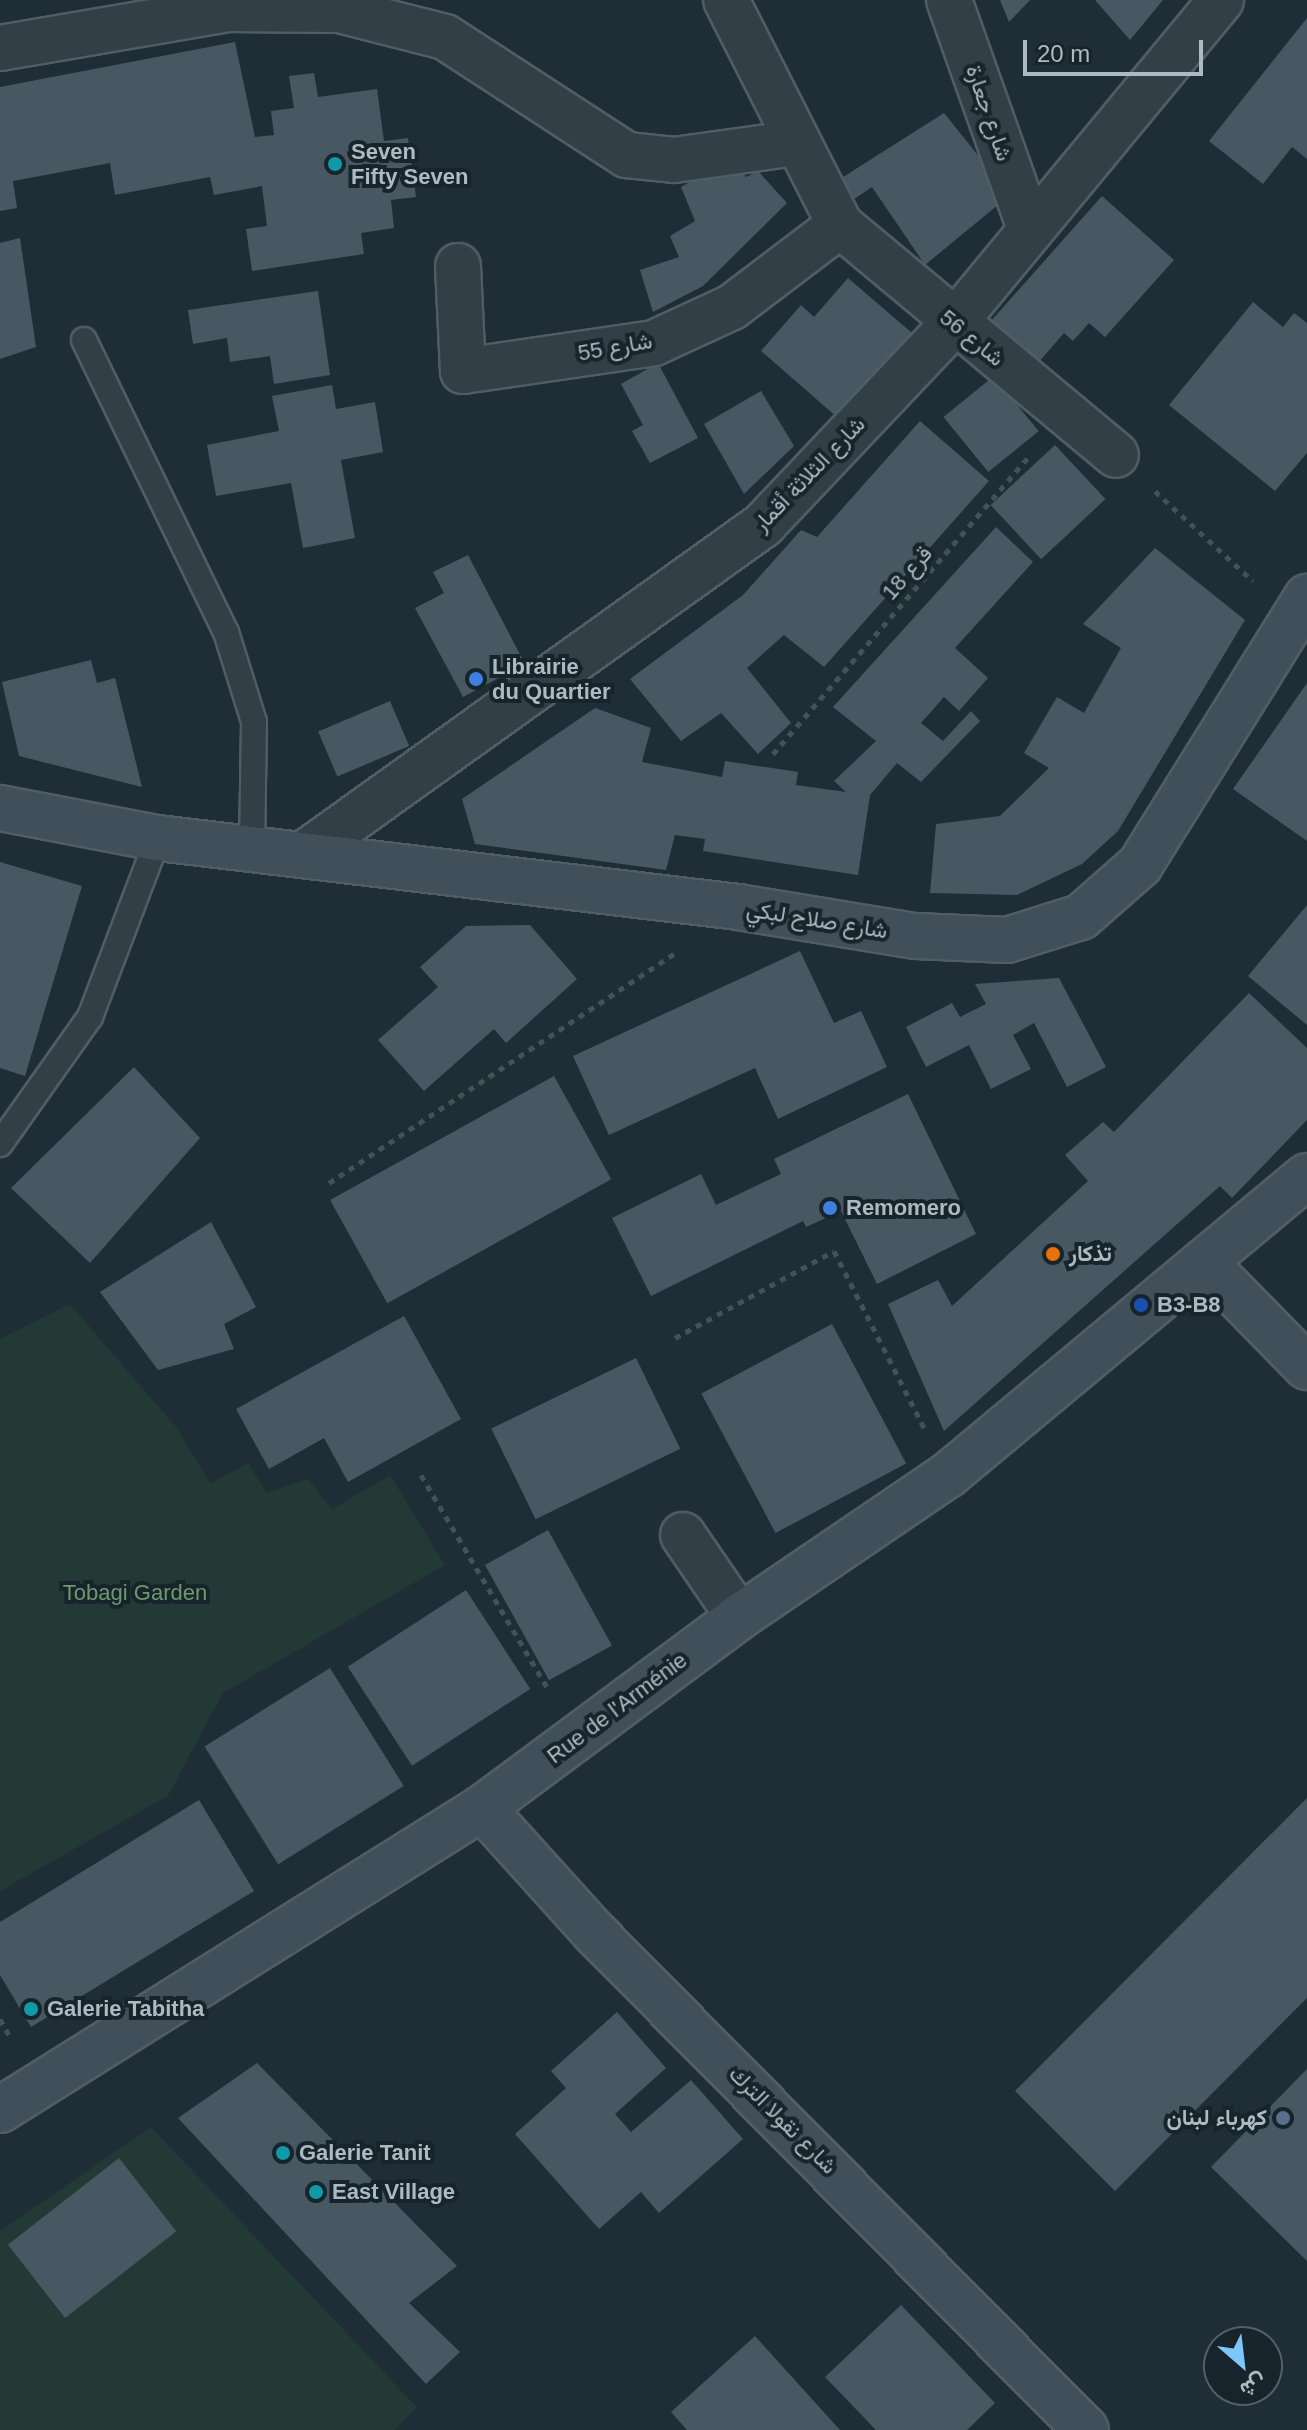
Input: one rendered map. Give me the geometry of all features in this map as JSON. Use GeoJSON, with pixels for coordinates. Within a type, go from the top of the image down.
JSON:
{"type":"FeatureCollection","features":[{"type":"Feature","properties":{"kind":"street","name":"شارع 56"},"geometry":{"type":"LineString","coordinates":[[726,0],[840,225],[1116,455]]}},
{"type":"Feature","properties":{"kind":"street","name":"شارع جعارة"},"geometry":{"type":"LineString","coordinates":[[949,0],[1029,226]]}},
{"type":"Feature","properties":{"kind":"street","name":"شارع الثلاثة أقمار"},"geometry":{"type":"LineString","coordinates":[[308,851],[763,525],[954,323],[1029,226],[1221,0]]}},
{"type":"Feature","properties":{"kind":"street"},"geometry":{"type":"LineString","coordinates":[[0,48],[227,9],[339,5],[445,37],[627,155],[674,160],[796,143]]}},
{"type":"Feature","properties":{"kind":"street","name":"شارع 55"},"geometry":{"type":"LineString","coordinates":[[458,266],[463,371],[654,343],[732,307],[840,225]]}},
{"type":"Feature","properties":{"kind":"street","name":"شارع صلاح لبكي"},"geometry":{"type":"LineString","coordinates":[[0,808],[158,838],[308,851],[738,907],[969,941],[1045,932],[1081,917],[1140,865],[1300,608]]}},
{"type":"Feature","properties":{"kind":"street","name":"Rue de l'Arménie"},"geometry":{"type":"LineString","coordinates":[[0,2110],[482,1808],[739,1617],[948,1475],[1307,1176]]}},
{"type":"Feature","properties":{"kind":"street"},"geometry":{"type":"LineString","coordinates":[[1204,1262],[1307,1367]]}},
{"type":"Feature","properties":{"kind":"street"},"geometry":{"type":"LineString","coordinates":[[683,1535],[739,1617]]}},
{"type":"Feature","properties":{"kind":"street","name":"شارع نقولا الترك"},"geometry":{"type":"LineString","coordinates":[[482,1808],[596,1934],[1086,2430]]}},
{"type":"Feature","properties":{"kind":"lane"},"geometry":{"type":"LineString","coordinates":[[84,340],[226,632],[254,722],[252,846]]}},
{"type":"Feature","properties":{"kind":"lane"},"geometry":{"type":"LineString","coordinates":[[0,1144],[90,1017],[158,838]]}},
{"type":"Feature","properties":{"kind":"path","name":"قرع 18"},"geometry":{"type":"LineString","coordinates":[[773,754],[1065,413]]}},
{"type":"Feature","properties":{"kind":"path"},"geometry":{"type":"LineString","coordinates":[[1116,455],[1300,608]]}},
{"type":"Feature","properties":{"kind":"path"},"geometry":{"type":"LineString","coordinates":[[329,1183],[607,1005],[738,907]]}},
{"type":"Feature","properties":{"kind":"path"},"geometry":{"type":"LineString","coordinates":[[675,1338],[834,1251],[948,1475]]}},
{"type":"Feature","properties":{"kind":"path"},"geometry":{"type":"LineString","coordinates":[[421,1475],[576,1738]]}},
{"type":"Feature","properties":{"kind":"green space","name":"Tobagi Garden"},"geometry":{"type":"Polygon","coordinates":[[[70,1304],[176,1427],[210,1483],[248,1463],[267,1493],[308,1479],[332,1509],[390,1475],[445,1565],[223,1693],[168,1796],[0,1891],[0,1339],[70,1304]]]}},
{"type":"Feature","properties":{"kind":"green space"},"geometry":{"type":"Polygon","coordinates":[[[151,2127],[417,2407],[395,2430],[0,2430],[0,2231],[151,2127]]]}},
{"type":"Feature","properties":{"kind":"building"},"geometry":{"type":"Polygon","coordinates":[[[1000,0],[1030,0],[1009,22],[1000,0]]]}},
{"type":"Feature","properties":{"kind":"building"},"geometry":{"type":"Polygon","coordinates":[[[1095,0],[1163,0],[1130,40],[1095,0]]]}},
{"type":"Feature","properties":{"kind":"building"},"geometry":{"type":"Polygon","coordinates":[[[1307,18],[1307,159],[1292,147],[1263,184],[1209,141],[1307,18]]]}},
{"type":"Feature","properties":{"kind":"building"},"geometry":{"type":"Polygon","coordinates":[[[235,42],[255,137],[274,135],[271,111],[294,108],[289,76],[314,73],[318,97],[377,89],[384,141],[408,138],[416,197],[391,200],[394,228],[361,233],[364,254],[252,271],[246,229],[267,226],[262,186],[214,195],[210,177],[115,195],[110,163],[13,181],[17,208],[0,211],[0,87],[235,42]]]}},
{"type":"Feature","properties":{"kind":"building"},"geometry":{"type":"Polygon","coordinates":[[[944,113],[1010,195],[925,265],[872,187],[854,199],[840,179],[944,113]]]}},
{"type":"Feature","properties":{"kind":"building"},"geometry":{"type":"Polygon","coordinates":[[[733,158],[746,177],[758,171],[787,203],[703,286],[653,312],[640,270],[679,257],[670,236],[695,221],[681,187],[733,158]]]}},
{"type":"Feature","properties":{"kind":"building"},"geometry":{"type":"Polygon","coordinates":[[[1102,196],[1174,260],[1105,337],[1089,323],[1073,341],[1064,333],[1038,363],[991,321],[1102,196]]]}},
{"type":"Feature","properties":{"kind":"building"},"geometry":{"type":"Polygon","coordinates":[[[20,238],[36,347],[0,359],[0,243],[20,238]]]}},
{"type":"Feature","properties":{"kind":"building"},"geometry":{"type":"Polygon","coordinates":[[[848,278],[912,333],[838,418],[761,351],[801,305],[814,317],[848,278]]]}},
{"type":"Feature","properties":{"kind":"building"},"geometry":{"type":"Polygon","coordinates":[[[318,291],[330,375],[274,384],[270,356],[230,362],[227,338],[193,344],[188,310],[318,291]]]}},
{"type":"Feature","properties":{"kind":"building"},"geometry":{"type":"Polygon","coordinates":[[[1253,302],[1283,327],[1294,313],[1307,323],[1307,453],[1275,491],[1169,405],[1253,302]]]}},
{"type":"Feature","properties":{"kind":"building"},"geometry":{"type":"Polygon","coordinates":[[[658,363],[698,438],[650,463],[632,431],[643,425],[621,384],[658,363]]]}},
{"type":"Feature","properties":{"kind":"building"},"geometry":{"type":"Polygon","coordinates":[[[994,376],[1039,431],[988,472],[943,417],[994,376]]]}},
{"type":"Feature","properties":{"kind":"building"},"geometry":{"type":"Polygon","coordinates":[[[332,385],[336,409],[375,402],[383,452],[341,460],[355,538],[303,548],[291,483],[216,496],[207,445],[279,431],[272,396],[332,385]]]}},
{"type":"Feature","properties":{"kind":"building"},"geometry":{"type":"Polygon","coordinates":[[[761,391],[794,446],[744,494],[704,424],[761,391]]]}},
{"type":"Feature","properties":{"kind":"building"},"geometry":{"type":"Polygon","coordinates":[[[920,421],[989,481],[824,667],[784,635],[747,668],[791,723],[758,754],[721,713],[681,741],[630,679],[743,595],[801,530],[817,537],[920,421]]]}},
{"type":"Feature","properties":{"kind":"building"},"geometry":{"type":"Polygon","coordinates":[[[1055,445],[1105,499],[1041,559],[991,505],[1055,445]]]}},
{"type":"Feature","properties":{"kind":"building"},"geometry":{"type":"Polygon","coordinates":[[[996,527],[1033,562],[955,648],[988,678],[959,711],[944,697],[921,723],[943,741],[971,711],[980,721],[921,782],[897,763],[870,795],[858,875],[703,851],[705,839],[675,835],[666,870],[475,844],[462,799],[595,708],[651,728],[642,762],[722,777],[725,761],[798,772],[796,785],[846,792],[834,781],[876,741],[833,707],[996,527]]]}},
{"type":"Feature","properties":{"kind":"building"},"geometry":{"type":"Polygon","coordinates":[[[1155,548],[1245,620],[1118,831],[1082,864],[1017,895],[930,893],[936,824],[1000,816],[1049,768],[1024,753],[1057,697],[1084,713],[1121,648],[1083,624],[1155,548]]]}},
{"type":"Feature","properties":{"kind":"building"},"geometry":{"type":"Polygon","coordinates":[[[468,555],[525,664],[463,697],[415,608],[444,593],[433,572],[468,555]]]}},
{"type":"Feature","properties":{"kind":"building"},"geometry":{"type":"Polygon","coordinates":[[[91,660],[97,683],[115,678],[142,787],[19,756],[2,682],[91,660]]]}},
{"type":"Feature","properties":{"kind":"building"},"geometry":{"type":"Polygon","coordinates":[[[1307,683],[1307,841],[1233,789],[1307,683]]]}},
{"type":"Feature","properties":{"kind":"building"},"geometry":{"type":"Polygon","coordinates":[[[390,701],[409,746],[337,777],[318,731],[390,701]]]}},
{"type":"Feature","properties":{"kind":"building"},"geometry":{"type":"Polygon","coordinates":[[[0,862],[82,886],[25,1076],[0,1068],[0,862]]]}},
{"type":"Feature","properties":{"kind":"building"},"geometry":{"type":"Polygon","coordinates":[[[1307,905],[1307,1025],[1248,976],[1307,905]]]}},
{"type":"Feature","properties":{"kind":"building"},"geometry":{"type":"Polygon","coordinates":[[[530,925],[577,979],[506,1043],[494,1029],[424,1091],[378,1040],[438,987],[420,967],[466,926],[530,925]]]}},
{"type":"Feature","properties":{"kind":"building"},"geometry":{"type":"Polygon","coordinates":[[[800,951],[834,1023],[861,1011],[887,1067],[778,1119],[755,1068],[609,1135],[573,1056],[800,951]]]}},
{"type":"Feature","properties":{"kind":"building"},"geometry":{"type":"Polygon","coordinates":[[[1059,978],[1106,1067],[1067,1087],[1034,1023],[1013,1035],[1031,1069],[991,1089],[969,1045],[926,1067],[906,1027],[952,1003],[960,1017],[986,1004],[975,984],[1059,978]]]}},
{"type":"Feature","properties":{"kind":"building"},"geometry":{"type":"Polygon","coordinates":[[[1249,993],[1307,1048],[1307,1120],[1232,1198],[1220,1186],[944,1431],[888,1304],[938,1280],[952,1306],[1088,1181],[1065,1155],[1103,1122],[1114,1132],[1249,993]]]}},
{"type":"Feature","properties":{"kind":"building"},"geometry":{"type":"Polygon","coordinates":[[[134,1067],[200,1138],[90,1263],[11,1188],[134,1067]]]}},
{"type":"Feature","properties":{"kind":"building"},"geometry":{"type":"Polygon","coordinates":[[[554,1076],[611,1179],[387,1303],[330,1200],[554,1076]]]}},
{"type":"Feature","properties":{"kind":"building"},"geometry":{"type":"Polygon","coordinates":[[[908,1094],[976,1234],[877,1284],[841,1211],[806,1227],[803,1221],[651,1296],[612,1218],[701,1174],[716,1205],[781,1174],[774,1159],[908,1094]]]}},
{"type":"Feature","properties":{"kind":"building"},"geometry":{"type":"Polygon","coordinates":[[[211,1222],[256,1307],[224,1324],[234,1349],[158,1370],[100,1292],[211,1222]]]}},
{"type":"Feature","properties":{"kind":"building"},"geometry":{"type":"Polygon","coordinates":[[[404,1316],[461,1419],[348,1482],[324,1438],[269,1469],[236,1409],[404,1316]]]}},
{"type":"Feature","properties":{"kind":"building"},"geometry":{"type":"Polygon","coordinates":[[[832,1324],[906,1464],[776,1533],[701,1393],[832,1324]]]}},
{"type":"Feature","properties":{"kind":"building"},"geometry":{"type":"Polygon","coordinates":[[[636,1358],[680,1449],[536,1519],[491,1429],[636,1358]]]}},
{"type":"Feature","properties":{"kind":"building"},"geometry":{"type":"Polygon","coordinates":[[[548,1530],[612,1645],[549,1680],[485,1565],[548,1530]]]}},
{"type":"Feature","properties":{"kind":"building"},"geometry":{"type":"Polygon","coordinates":[[[466,1590],[530,1689],[412,1766],[348,1667],[466,1590]]]}},
{"type":"Feature","properties":{"kind":"building"},"geometry":{"type":"Polygon","coordinates":[[[330,1668],[404,1786],[278,1864],[204,1746],[330,1668]]]}},
{"type":"Feature","properties":{"kind":"building"},"geometry":{"type":"Polygon","coordinates":[[[1307,1798],[1307,1998],[1115,2191],[1015,2091],[1307,1798]]]}},
{"type":"Feature","properties":{"kind":"building"},"geometry":{"type":"Polygon","coordinates":[[[199,1800],[254,1891],[31,2027],[0,1975],[0,1922],[199,1800]]]}},
{"type":"Feature","properties":{"kind":"building"},"geometry":{"type":"Polygon","coordinates":[[[617,2012],[666,2068],[615,2114],[631,2132],[691,2080],[743,2139],[659,2213],[641,2192],[599,2229],[515,2134],[566,2088],[551,2071],[617,2012]]]}},
{"type":"Feature","properties":{"kind":"building","name":"East Village"},"geometry":{"type":"Polygon","coordinates":[[[257,2063],[457,2266],[409,2303],[460,2352],[426,2384],[178,2118],[257,2063]]]}},
{"type":"Feature","properties":{"kind":"building","name":"كهرباء لبنان"},"geometry":{"type":"Polygon","coordinates":[[[1307,2069],[1307,2261],[1211,2167],[1307,2069]]]}},
{"type":"Feature","properties":{"kind":"building"},"geometry":{"type":"Polygon","coordinates":[[[119,2158],[176,2231],[65,2318],[8,2245],[119,2158]]]}},
{"type":"Feature","properties":{"kind":"building"},"geometry":{"type":"Polygon","coordinates":[[[901,2305],[995,2403],[967,2430],[876,2430],[825,2377],[901,2305]]]}},
{"type":"Feature","properties":{"kind":"building"},"geometry":{"type":"Polygon","coordinates":[[[755,2336],[840,2430],[687,2430],[671,2412],[755,2336]]]}},
{"type":"Feature","properties":{"kind":"place","name":"Seven Fifty Seven"},"geometry":{"type":"Point","coordinates":[335,164]}},
{"type":"Feature","properties":{"kind":"place","name":"Librairie du Quartier"},"geometry":{"type":"Point","coordinates":[476,679]}},
{"type":"Feature","properties":{"kind":"place","name":"Remomero"},"geometry":{"type":"Point","coordinates":[830,1208]}},
{"type":"Feature","properties":{"kind":"place","name":"تذكار"},"geometry":{"type":"Point","coordinates":[1053,1254]}},
{"type":"Feature","properties":{"kind":"place","name":"B3-B8"},"geometry":{"type":"Point","coordinates":[1141,1305]}},
{"type":"Feature","properties":{"kind":"place","name":"Galerie Tabitha"},"geometry":{"type":"Point","coordinates":[31,2009]}},
{"type":"Feature","properties":{"kind":"place","name":"كهرباء لبنان"},"geometry":{"type":"Point","coordinates":[1283,2118]}},
{"type":"Feature","properties":{"kind":"place","name":"Galerie Tanit"},"geometry":{"type":"Point","coordinates":[283,2153]}},
{"type":"Feature","properties":{"kind":"place","name":"East Village"},"geometry":{"type":"Point","coordinates":[316,2192]}}]}
